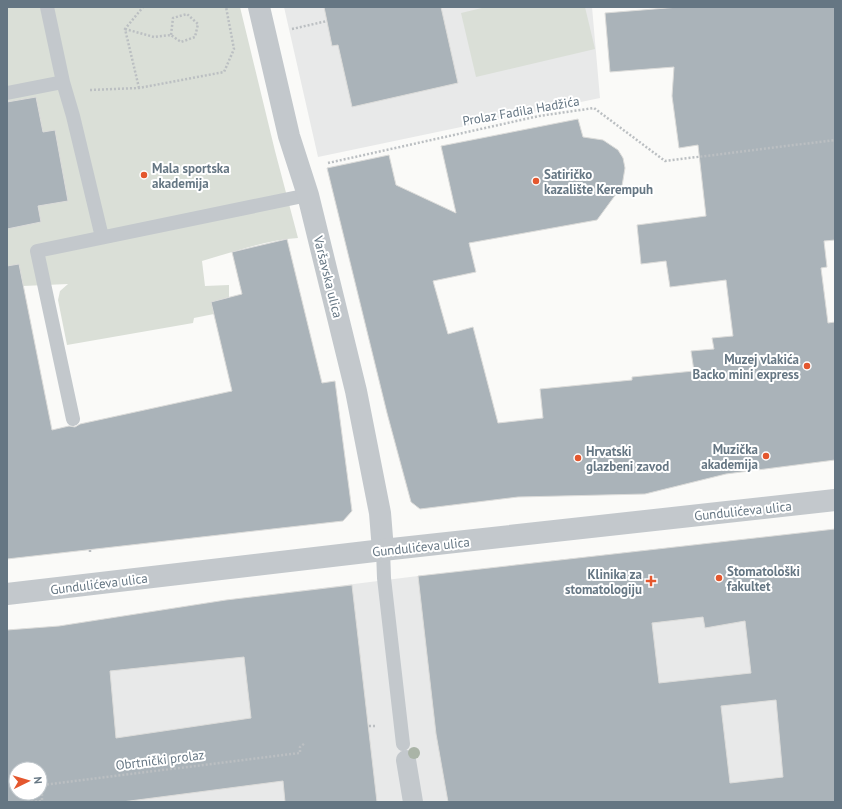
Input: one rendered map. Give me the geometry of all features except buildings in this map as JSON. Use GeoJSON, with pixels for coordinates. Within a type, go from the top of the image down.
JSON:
{"type":"FeatureCollection","features":[{"type":"Feature","properties":{"kind":"street","name":"Varšavska ulica"},"geometry":{"type":"LineString","coordinates":[[259,7],[290,136],[308,195],[356,391],[380,513],[383,550]]}},
{"type":"Feature","properties":{"kind":"street","name":"Gundulićeva ulica"},"geometry":{"type":"LineString","coordinates":[[7,594],[383,550],[835,500]]}},
{"type":"Feature","properties":{"kind":"street"},"geometry":{"type":"LineString","coordinates":[[404,752],[414,802]]}},
{"type":"Feature","properties":{"kind":"lane"},"geometry":{"type":"LineString","coordinates":[[47,7],[62,82],[73,116],[102,237]]}},
{"type":"Feature","properties":{"kind":"lane"},"geometry":{"type":"LineString","coordinates":[[7,93],[62,82]]}},
{"type":"Feature","properties":{"kind":"lane"},"geometry":{"type":"LineString","coordinates":[[73,419],[37,251],[308,195]]}},
{"type":"Feature","properties":{"kind":"lane"},"geometry":{"type":"LineString","coordinates":[[383,550],[384,578],[404,752]]}},
{"type":"Feature","properties":{"kind":"path"},"geometry":{"type":"LineString","coordinates":[[125,29],[142,7]]}},
{"type":"Feature","properties":{"kind":"path"},"geometry":{"type":"LineString","coordinates":[[62,82],[92,91],[139,88],[224,72],[234,49],[226,7]]}},
{"type":"Feature","properties":{"kind":"path"},"geometry":{"type":"LineString","coordinates":[[125,29],[154,37],[171,35],[181,42],[195,38],[198,24],[187,14],[173,18],[171,35]]}},
{"type":"Feature","properties":{"kind":"path"},"geometry":{"type":"LineString","coordinates":[[291,29],[327,21]]}},
{"type":"Feature","properties":{"kind":"path"},"geometry":{"type":"LineString","coordinates":[[125,29],[139,88]]}},
{"type":"Feature","properties":{"kind":"path","name":"Prolaz Fadila Hadžića"},"geometry":{"type":"LineString","coordinates":[[323,164],[539,116],[594,108],[665,161],[835,140]]}},
{"type":"Feature","properties":{"kind":"path"},"geometry":{"type":"LineString","coordinates":[[369,726],[377,726]]}},
{"type":"Feature","properties":{"kind":"path","name":"Obrtnički prolaz"},"geometry":{"type":"LineString","coordinates":[[27,802],[42,801],[42,784],[300,753],[300,747],[305,743]]}},
{"type":"Feature","properties":{"kind":"shaded area"},"geometry":{"type":"Polygon","coordinates":[[[7,7],[240,7],[298,238],[274,241],[202,261],[205,286],[229,285],[229,297],[212,302],[214,314],[194,318],[193,323],[67,345],[58,300],[60,291],[68,284],[23,286],[7,289],[7,7]]]}},
{"type":"Feature","properties":{"kind":"shaded area"},"geometry":{"type":"Polygon","coordinates":[[[284,7],[592,7],[600,98],[318,157],[284,7]]]}},
{"type":"Feature","properties":{"kind":"shaded area"},"geometry":{"type":"Polygon","coordinates":[[[486,7],[585,7],[595,49],[476,77],[461,13],[486,7]]]}},
{"type":"Feature","properties":{"kind":"shaded area"},"geometry":{"type":"Polygon","coordinates":[[[835,529],[835,802],[7,802],[7,630],[59,626],[226,600],[418,576],[835,529]]]}},
{"type":"Feature","properties":{"kind":"place","name":"Mala sportska akademija"},"geometry":{"type":"Point","coordinates":[144,175]}},
{"type":"Feature","properties":{"kind":"place","name":"Satiričko kazalište Kerempuh"},"geometry":{"type":"Point","coordinates":[536,181]}},
{"type":"Feature","properties":{"kind":"place","name":"Muzej vlakića Backo mini express"},"geometry":{"type":"Point","coordinates":[807,366]}},
{"type":"Feature","properties":{"kind":"place","name":"Muzička akademija"},"geometry":{"type":"Point","coordinates":[766,456]}},
{"type":"Feature","properties":{"kind":"place","name":"Hrvatski glazbeni zavod"},"geometry":{"type":"Point","coordinates":[578,458]}},
{"type":"Feature","properties":{"kind":"place","name":"Stomatološki fakultet"},"geometry":{"type":"Point","coordinates":[719,578]}},
{"type":"Feature","properties":{"kind":"place","name":"Klinika za stomatologiju"},"geometry":{"type":"Point","coordinates":[651,581]}}]}
